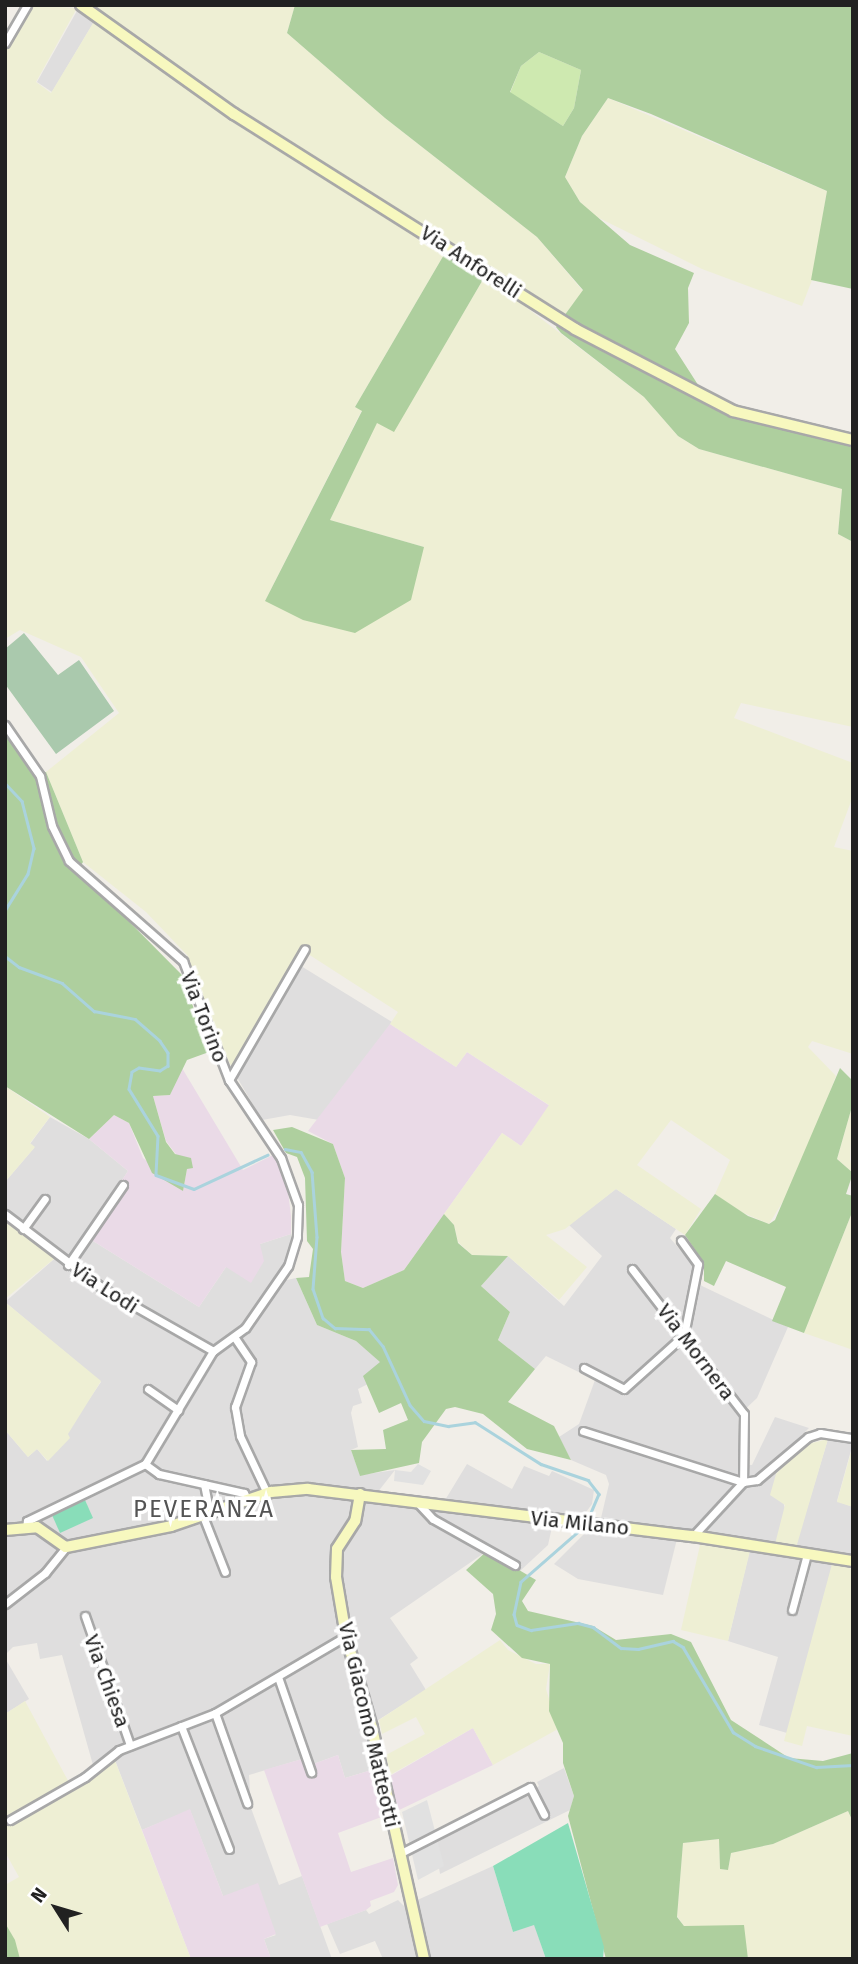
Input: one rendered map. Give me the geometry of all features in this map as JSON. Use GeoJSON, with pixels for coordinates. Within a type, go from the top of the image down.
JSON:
{"type":"FeatureCollection","features":[{"type":"Feature","properties":{"kind":"street"},"geometry":{"type":"LineString","coordinates":[[5,43],[27,5]]}},
{"type":"Feature","properties":{"kind":"street","name":"Via Anforelli"},"geometry":{"type":"LineString","coordinates":[[80,5],[234,114],[575,329],[733,411],[853,440]]}},
{"type":"Feature","properties":{"kind":"street","name":"Via Torino"},"geometry":{"type":"LineString","coordinates":[[5,725],[40,776],[52,826],[69,861],[183,961],[229,1080],[281,1158],[298,1205],[296,1237],[288,1266],[235,1338]]}},
{"type":"Feature","properties":{"kind":"street"},"geometry":{"type":"LineString","coordinates":[[229,1080],[305,949]]}},
{"type":"Feature","properties":{"kind":"street"},"geometry":{"type":"LineString","coordinates":[[68,1265],[123,1185]]}},
{"type":"Feature","properties":{"kind":"street"},"geometry":{"type":"LineString","coordinates":[[23,1229],[45,1199]]}},
{"type":"Feature","properties":{"kind":"street","name":"Via Lodi"},"geometry":{"type":"LineString","coordinates":[[5,1214],[68,1265],[213,1351]]}},
{"type":"Feature","properties":{"kind":"street"},"geometry":{"type":"LineString","coordinates":[[584,1368],[624,1389],[684,1335],[698,1264],[681,1241]]}},
{"type":"Feature","properties":{"kind":"street","name":"Via Mornera"},"geometry":{"type":"LineString","coordinates":[[632,1269],[744,1414],[743,1482]]}},
{"type":"Feature","properties":{"kind":"street"},"geometry":{"type":"LineString","coordinates":[[26,1527],[38,1515],[145,1464],[213,1351],[235,1338],[251,1362],[235,1406],[240,1436],[267,1493]]}},
{"type":"Feature","properties":{"kind":"street"},"geometry":{"type":"LineString","coordinates":[[148,1389],[178,1410]]}},
{"type":"Feature","properties":{"kind":"street"},"geometry":{"type":"LineString","coordinates":[[583,1431],[743,1482],[757,1480],[808,1437],[820,1433],[853,1438]]}},
{"type":"Feature","properties":{"kind":"street"},"geometry":{"type":"LineString","coordinates":[[145,1464],[159,1474],[244,1493],[248,1500]]}},
{"type":"Feature","properties":{"kind":"street"},"geometry":{"type":"LineString","coordinates":[[693,1536],[743,1482]]}},
{"type":"Feature","properties":{"kind":"street"},"geometry":{"type":"LineString","coordinates":[[204,1484],[206,1515],[225,1572]]}},
{"type":"Feature","properties":{"kind":"street","name":"Via Milano"},"geometry":{"type":"LineString","coordinates":[[66,1547],[206,1515],[267,1493],[308,1489],[414,1499],[578,1523],[693,1536],[853,1562]]}},
{"type":"Feature","properties":{"kind":"street","name":"Via Giacomo Matteotti"},"geometry":{"type":"LineString","coordinates":[[360,1494],[355,1521],[341,1539],[335,1562],[346,1636],[372,1728],[424,1959]]}},
{"type":"Feature","properties":{"kind":"street"},"geometry":{"type":"LineString","coordinates":[[414,1499],[433,1519],[515,1565]]}},
{"type":"Feature","properties":{"kind":"street"},"geometry":{"type":"LineString","coordinates":[[5,1530],[37,1527],[66,1547],[45,1573],[5,1604]]}},
{"type":"Feature","properties":{"kind":"street"},"geometry":{"type":"LineString","coordinates":[[792,1610],[807,1554]]}},
{"type":"Feature","properties":{"kind":"street","name":"Via Chiesa"},"geometry":{"type":"LineString","coordinates":[[85,1616],[130,1745]]}},
{"type":"Feature","properties":{"kind":"street"},"geometry":{"type":"LineString","coordinates":[[10,1820],[130,1745],[215,1713],[346,1636]]}},
{"type":"Feature","properties":{"kind":"street"},"geometry":{"type":"LineString","coordinates":[[278,1677],[311,1772]]}},
{"type":"Feature","properties":{"kind":"street"},"geometry":{"type":"LineString","coordinates":[[215,1713],[247,1803]]}},
{"type":"Feature","properties":{"kind":"street"},"geometry":{"type":"LineString","coordinates":[[181,1726],[229,1849]]}},
{"type":"Feature","properties":{"kind":"street"},"geometry":{"type":"LineString","coordinates":[[399,1854],[530,1787],[544,1815]]}},
{"type":"Feature","properties":{"kind":"shaded area"},"geometry":{"type":"Polygon","coordinates":[[[78,9],[95,20],[52,92],[37,82],[78,9]]]}},
{"type":"Feature","properties":{"kind":"shaded area"},"geometry":{"type":"Polygon","coordinates":[[[301,966],[392,1022],[319,1120],[290,1115],[262,1120],[235,1074],[301,966]]]}},
{"type":"Feature","properties":{"kind":"shaded area"},"geometry":{"type":"Polygon","coordinates":[[[390,1024],[456,1067],[467,1052],[550,1106],[521,1146],[502,1133],[404,1270],[363,1288],[345,1281],[341,1252],[345,1178],[333,1144],[308,1131],[390,1024]]]}},
{"type":"Feature","properties":{"kind":"shaded area"},"geometry":{"type":"Polygon","coordinates":[[[182,1068],[243,1170],[275,1154],[286,1175],[291,1216],[291,1234],[260,1244],[264,1261],[251,1283],[226,1267],[199,1307],[85,1236],[128,1171],[89,1139],[114,1115],[129,1123],[143,1158],[183,1190],[187,1169],[166,1141],[153,1096],[170,1095],[182,1068]]]}},
{"type":"Feature","properties":{"kind":"shaded area"},"geometry":{"type":"Polygon","coordinates":[[[50,1117],[89,1139],[128,1171],[85,1236],[199,1307],[226,1267],[260,1244],[291,1234],[291,1249],[278,1275],[287,1280],[296,1278],[317,1325],[356,1341],[381,1362],[370,1383],[358,1389],[362,1403],[353,1406],[351,1413],[358,1447],[351,1450],[360,1475],[395,1470],[370,1502],[439,1510],[467,1464],[512,1489],[524,1466],[549,1476],[552,1471],[594,1490],[592,1504],[581,1519],[545,1514],[546,1527],[552,1527],[548,1545],[520,1571],[487,1551],[390,1618],[418,1658],[410,1664],[426,1690],[367,1727],[375,1769],[345,1778],[338,1755],[305,1767],[302,1759],[249,1775],[251,1808],[279,1885],[302,1876],[332,1959],[271,1959],[264,1939],[276,1935],[223,1896],[190,1810],[142,1830],[111,1750],[93,1765],[62,1655],[40,1659],[37,1643],[13,1647],[5,1655],[5,1430],[28,1457],[37,1449],[47,1461],[101,1382],[5,1302],[60,1254],[5,1210],[5,1182],[34,1148],[30,1144],[50,1117]]]}},
{"type":"Feature","properties":{"kind":"shaded area"},"geometry":{"type":"Polygon","coordinates":[[[616,1189],[676,1229],[670,1238],[693,1265],[692,1276],[702,1286],[788,1327],[757,1398],[739,1415],[738,1464],[752,1465],[775,1417],[809,1428],[786,1451],[776,1474],[795,1548],[828,1439],[853,1443],[837,1501],[853,1507],[853,1559],[835,1555],[787,1733],[759,1725],[778,1657],[728,1641],[752,1541],[679,1531],[663,1595],[578,1579],[554,1564],[587,1531],[598,1531],[609,1484],[606,1475],[571,1460],[559,1437],[579,1424],[595,1380],[546,1356],[535,1369],[498,1340],[510,1312],[481,1286],[508,1256],[564,1306],[602,1256],[569,1225],[616,1189]]]}},
{"type":"Feature","properties":{"kind":"shaded area"},"geometry":{"type":"Polygon","coordinates":[[[418,1464],[431,1471],[423,1485],[394,1481],[395,1470],[411,1472],[418,1464]]]}},
{"type":"Feature","properties":{"kind":"shaded area"},"geometry":{"type":"Polygon","coordinates":[[[5,1658],[29,1699],[5,1714],[5,1658]]]}},
{"type":"Feature","properties":{"kind":"shaded area"},"geometry":{"type":"Polygon","coordinates":[[[473,1728],[493,1765],[395,1812],[338,1833],[351,1872],[393,1858],[398,1885],[394,1892],[370,1901],[371,1906],[366,1910],[320,1927],[264,1770],[302,1759],[305,1767],[338,1755],[345,1778],[375,1769],[378,1783],[473,1728]]]}},
{"type":"Feature","properties":{"kind":"shaded area"},"geometry":{"type":"Polygon","coordinates":[[[564,1768],[574,1796],[570,1810],[440,1874],[435,1842],[539,1786],[537,1782],[564,1768]]]}},
{"type":"Feature","properties":{"kind":"shaded area"},"geometry":{"type":"Polygon","coordinates":[[[427,1800],[444,1866],[418,1880],[402,1812],[427,1800]]]}},
{"type":"Feature","properties":{"kind":"shaded area"},"geometry":{"type":"Polygon","coordinates":[[[190,1809],[223,1896],[258,1883],[276,1934],[264,1939],[271,1959],[191,1959],[142,1830],[190,1809]]]}},
{"type":"Feature","properties":{"kind":"shaded area"},"geometry":{"type":"Polygon","coordinates":[[[493,1866],[513,1932],[534,1924],[546,1959],[383,1959],[375,1941],[340,1954],[327,1924],[366,1910],[369,1914],[398,1900],[404,1906],[493,1866]]]}},
{"type":"Feature","properties":{"kind":"green space"},"geometry":{"type":"Polygon","coordinates":[[[30,5],[77,8],[36,82],[51,93],[95,20],[445,253],[355,407],[362,410],[265,601],[424,547],[330,520],[377,422],[394,431],[485,276],[644,397],[678,436],[699,449],[842,489],[838,534],[853,542],[853,727],[741,703],[734,718],[853,763],[853,796],[834,847],[853,851],[853,1054],[812,1041],[808,1047],[836,1076],[795,1182],[769,1224],[734,1209],[715,1194],[730,1160],[671,1120],[637,1165],[701,1209],[685,1235],[616,1189],[565,1229],[546,1235],[587,1267],[559,1300],[508,1256],[472,1255],[458,1242],[454,1225],[444,1214],[502,1133],[521,1146],[549,1105],[467,1052],[456,1067],[390,1024],[398,1012],[305,952],[263,1029],[233,1070],[212,1027],[188,956],[146,912],[83,862],[46,772],[119,713],[81,657],[20,630],[5,639],[5,49],[30,5]]]}},
{"type":"Feature","properties":{"kind":"green space"},"geometry":{"type":"Polygon","coordinates":[[[90,5],[295,5],[287,33],[385,118],[537,237],[583,291],[564,316],[242,113],[90,5]]]}},
{"type":"Feature","properties":{"kind":"green space"},"geometry":{"type":"Polygon","coordinates":[[[295,5],[853,5],[853,289],[811,280],[827,191],[651,114],[608,98],[582,136],[565,177],[580,202],[630,245],[694,273],[688,288],[689,323],[675,349],[702,391],[735,406],[853,434],[853,542],[838,534],[842,489],[699,449],[678,436],[644,397],[561,333],[556,327],[583,290],[537,237],[385,118],[287,33],[295,5]],[[539,52],[521,66],[510,92],[563,126],[574,108],[581,70],[539,52]]]}},
{"type":"Feature","properties":{"kind":"green space"},"geometry":{"type":"Polygon","coordinates":[[[539,52],[581,70],[574,108],[563,126],[510,93],[521,66],[539,52]]]}},
{"type":"Feature","properties":{"kind":"green space"},"geometry":{"type":"Polygon","coordinates":[[[608,98],[827,191],[812,280],[802,306],[702,269],[595,216],[580,202],[565,177],[582,136],[608,98]]]}},
{"type":"Feature","properties":{"kind":"green space"},"geometry":{"type":"Polygon","coordinates":[[[445,253],[485,276],[394,432],[377,423],[330,520],[424,547],[411,600],[355,633],[303,620],[265,601],[362,411],[355,407],[445,253]]]}},
{"type":"Feature","properties":{"kind":"green space"},"geometry":{"type":"Polygon","coordinates":[[[24,633],[58,675],[79,660],[114,711],[56,754],[5,684],[5,649],[24,633]]]}},
{"type":"Feature","properties":{"kind":"green space"},"geometry":{"type":"Polygon","coordinates":[[[5,733],[35,776],[46,772],[83,862],[78,870],[182,975],[209,1052],[187,1060],[170,1095],[153,1096],[166,1142],[175,1154],[191,1158],[193,1168],[187,1169],[183,1191],[152,1173],[129,1123],[114,1115],[89,1139],[5,1086],[5,733]]]}},
{"type":"Feature","properties":{"kind":"green space"},"geometry":{"type":"Polygon","coordinates":[[[840,1068],[853,1081],[853,1103],[837,1159],[853,1173],[846,1194],[853,1196],[853,1210],[804,1333],[772,1321],[786,1287],[726,1261],[714,1286],[704,1281],[704,1263],[685,1235],[715,1194],[748,1216],[769,1224],[775,1220],[840,1068]]]}},
{"type":"Feature","properties":{"kind":"green space"},"geometry":{"type":"Polygon","coordinates":[[[5,1086],[50,1117],[30,1143],[35,1147],[5,1182],[5,1086]]]}},
{"type":"Feature","properties":{"kind":"green space"},"geometry":{"type":"Polygon","coordinates":[[[853,1103],[850,1159],[853,1173],[837,1159],[853,1103]]]}},
{"type":"Feature","properties":{"kind":"green space"},"geometry":{"type":"Polygon","coordinates":[[[292,1127],[333,1144],[345,1178],[341,1252],[345,1281],[363,1288],[404,1270],[444,1214],[454,1225],[458,1243],[472,1255],[508,1256],[481,1286],[510,1312],[498,1340],[535,1369],[508,1402],[554,1426],[571,1460],[527,1449],[483,1414],[455,1407],[446,1409],[422,1442],[419,1463],[360,1476],[351,1450],[386,1449],[383,1430],[408,1420],[401,1403],[379,1413],[363,1376],[380,1362],[356,1341],[317,1325],[296,1278],[309,1277],[313,1249],[307,1241],[305,1178],[297,1157],[286,1153],[273,1130],[292,1127]]]}},
{"type":"Feature","properties":{"kind":"green space"},"geometry":{"type":"Polygon","coordinates":[[[5,1210],[60,1254],[5,1299],[5,1210]]]}},
{"type":"Feature","properties":{"kind":"green space"},"geometry":{"type":"Polygon","coordinates":[[[853,1210],[853,1350],[804,1333],[853,1210]]]}},
{"type":"Feature","properties":{"kind":"green space"},"geometry":{"type":"Polygon","coordinates":[[[5,1302],[101,1381],[68,1434],[70,1438],[48,1461],[37,1449],[28,1457],[5,1430],[5,1302]]]}},
{"type":"Feature","properties":{"kind":"green space"},"geometry":{"type":"Polygon","coordinates":[[[828,1439],[796,1548],[775,1544],[785,1505],[770,1495],[776,1474],[804,1445],[828,1439]]]}},
{"type":"Feature","properties":{"kind":"green space"},"geometry":{"type":"Polygon","coordinates":[[[853,1445],[853,1507],[837,1502],[853,1445]]]}},
{"type":"Feature","properties":{"kind":"green space"},"geometry":{"type":"Polygon","coordinates":[[[85,1500],[93,1518],[60,1533],[52,1515],[85,1500]]]}},
{"type":"Feature","properties":{"kind":"green space"},"geometry":{"type":"Polygon","coordinates":[[[700,1545],[750,1551],[728,1641],[681,1630],[700,1545]]]}},
{"type":"Feature","properties":{"kind":"green space"},"geometry":{"type":"Polygon","coordinates":[[[487,1551],[536,1580],[522,1601],[528,1611],[593,1626],[616,1640],[671,1634],[691,1642],[731,1720],[789,1758],[823,1761],[853,1753],[853,1822],[848,1811],[773,1844],[731,1853],[728,1870],[720,1869],[719,1839],[683,1843],[677,1917],[684,1926],[744,1925],[748,1959],[606,1959],[568,1816],[574,1796],[563,1763],[563,1743],[549,1711],[550,1664],[522,1658],[491,1630],[496,1614],[493,1594],[466,1570],[487,1551]]]}},
{"type":"Feature","properties":{"kind":"green space"},"geometry":{"type":"Polygon","coordinates":[[[832,1564],[853,1569],[853,1736],[807,1726],[802,1746],[784,1741],[832,1564]]]}},
{"type":"Feature","properties":{"kind":"green space"},"geometry":{"type":"Polygon","coordinates":[[[500,1640],[508,1650],[536,1664],[550,1664],[546,1689],[558,1729],[493,1765],[473,1728],[390,1775],[386,1755],[425,1734],[416,1717],[382,1734],[379,1720],[500,1640]]]}},
{"type":"Feature","properties":{"kind":"green space"},"geometry":{"type":"Polygon","coordinates":[[[25,1701],[72,1788],[114,1758],[191,1959],[20,1959],[5,1923],[5,1885],[19,1877],[5,1852],[5,1714],[25,1701]]]}},
{"type":"Feature","properties":{"kind":"green space"},"geometry":{"type":"Polygon","coordinates":[[[848,1811],[853,1822],[853,1959],[748,1959],[743,1926],[684,1926],[677,1916],[683,1843],[719,1839],[720,1869],[728,1870],[731,1853],[773,1844],[848,1811]]]}},
{"type":"Feature","properties":{"kind":"green space"},"geometry":{"type":"Polygon","coordinates":[[[568,1823],[604,1947],[603,1959],[546,1959],[534,1925],[513,1932],[493,1866],[568,1823]]]}},
{"type":"Feature","properties":{"kind":"green space"},"geometry":{"type":"Polygon","coordinates":[[[5,1923],[15,1940],[20,1959],[5,1959],[5,1923]]]}},
{"type":"Feature","properties":{"kind":"waterway"},"geometry":{"type":"LineString","coordinates":[[5,783],[22,801],[34,848],[28,874],[5,911]]}},
{"type":"Feature","properties":{"kind":"waterway"},"geometry":{"type":"LineString","coordinates":[[5,956],[19,967],[62,983],[94,1011],[135,1019],[160,1041],[168,1053],[168,1066],[160,1071],[139,1068],[132,1072],[129,1089],[158,1136],[156,1175],[194,1189],[267,1155]]}},
{"type":"Feature","properties":{"kind":"waterway"},"geometry":{"type":"LineString","coordinates":[[285,1149],[301,1152],[312,1172],[317,1237],[313,1289],[323,1318],[335,1328],[369,1329],[383,1346],[410,1405],[424,1421],[448,1426],[475,1422],[541,1464],[588,1480],[599,1494],[588,1520]]}},
{"type":"Feature","properties":{"kind":"waterway"},"geometry":{"type":"LineString","coordinates":[[585,1526],[521,1582],[514,1614],[517,1625],[531,1630],[578,1623],[593,1627],[621,1648],[638,1649],[673,1641],[683,1647],[733,1732],[755,1746],[816,1767],[853,1765]]}},
{"type":"Feature","properties":{"kind":"district","name":"PEVERANZA"},"geometry":{"type":"Point","coordinates":[204,1510]}}]}
